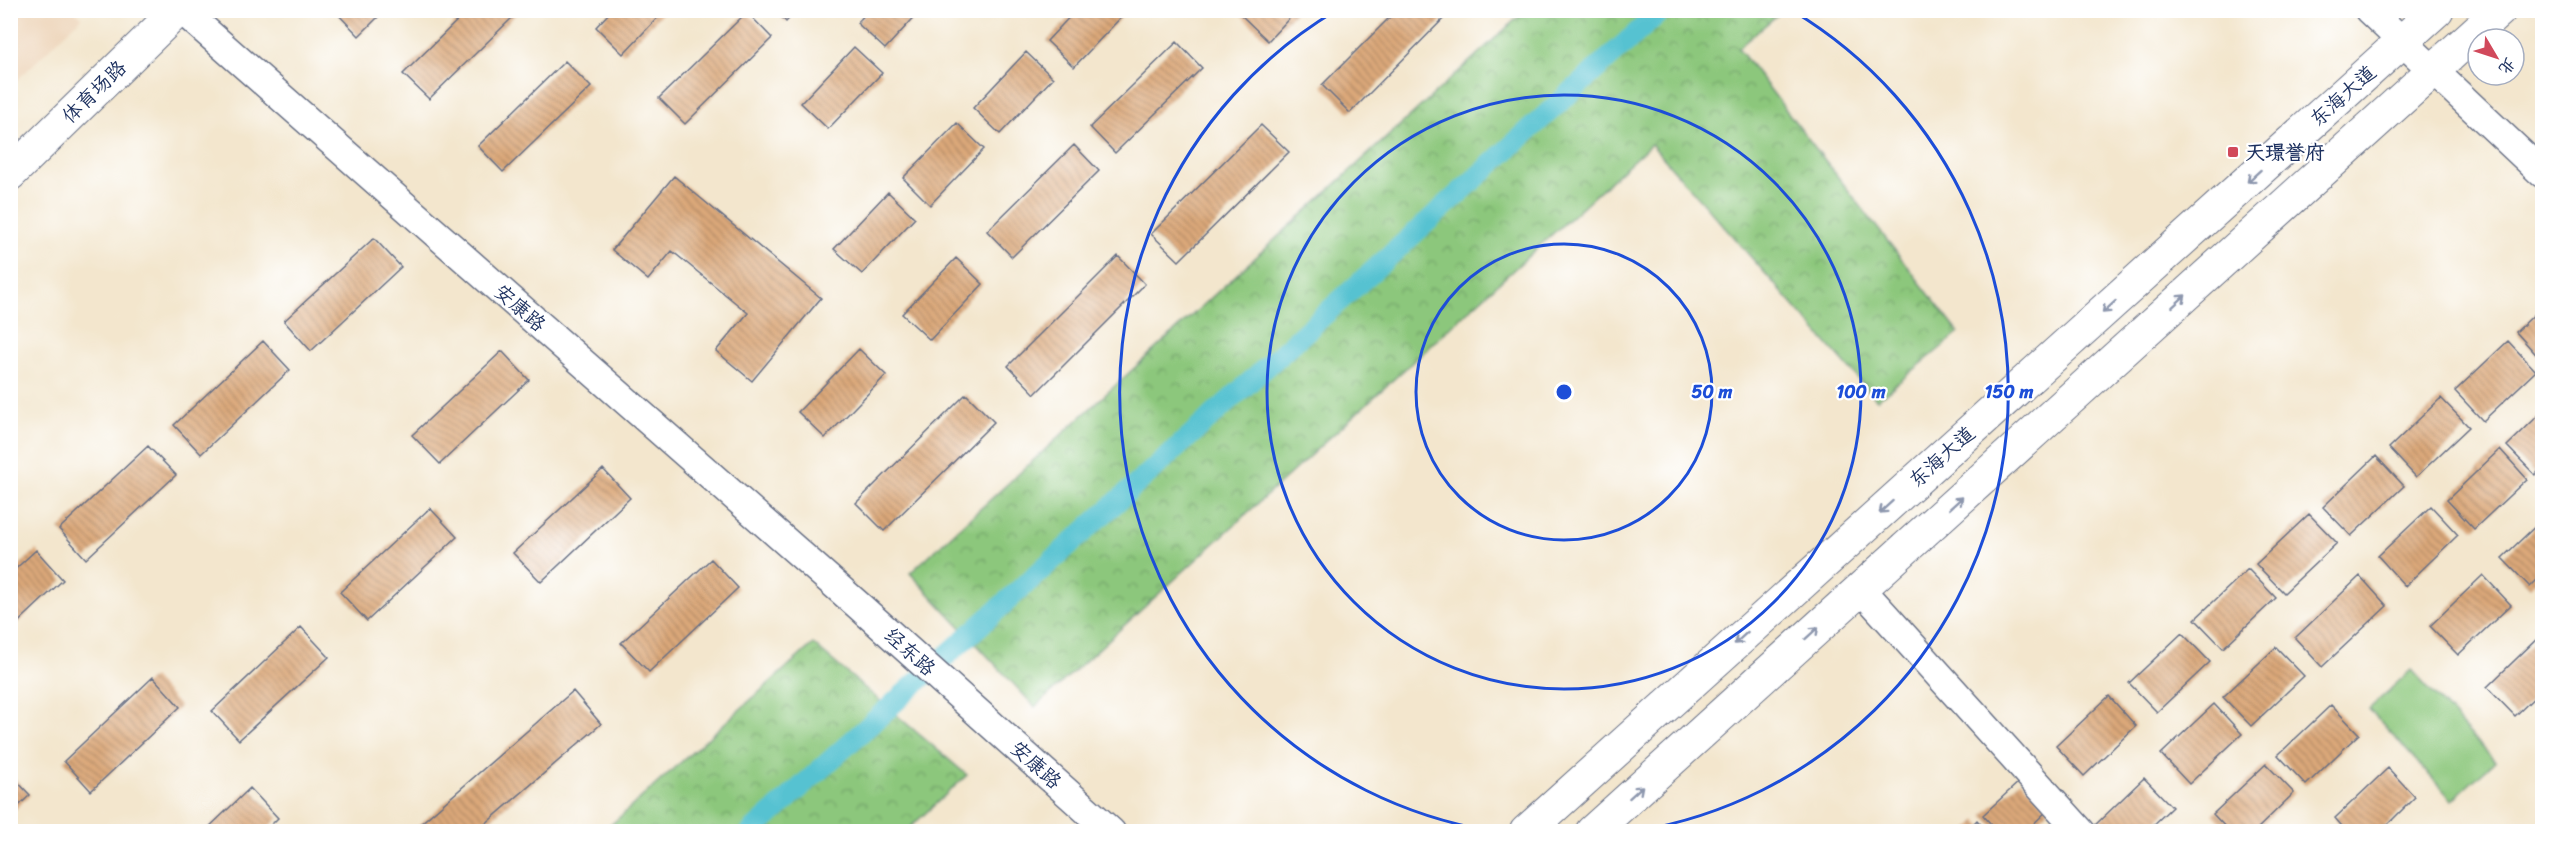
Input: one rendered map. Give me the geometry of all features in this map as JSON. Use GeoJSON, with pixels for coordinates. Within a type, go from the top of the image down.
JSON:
{"type":"FeatureCollection","features":[{"type":"Feature","properties":{"kind":"main road","name":"体育场路"},"geometry":{"type":"LineString","coordinates":[[10,174],[180,10]]}},
{"type":"Feature","properties":{"kind":"main road","name":"东海大道"},"geometry":{"type":"LineString","coordinates":[[1526,831],[2438,10]]}},
{"type":"Feature","properties":{"kind":"main road"},"geometry":{"type":"LineString","coordinates":[[1593,831],[2500,10]]}},
{"type":"Feature","properties":{"kind":"street","name":"安康路"},"geometry":{"type":"LineString","coordinates":[[180,10],[858,605]]}},
{"type":"Feature","properties":{"kind":"street"},"geometry":{"type":"LineString","coordinates":[[2369,10],[2542,173]]}},
{"type":"Feature","properties":{"kind":"street"},"geometry":{"type":"LineString","coordinates":[[1861,589],[2081,831]]}},
{"type":"Feature","properties":{"kind":"street","name":"经东路"},"geometry":{"type":"LineString","coordinates":[[858,605],[962,699]]}},
{"type":"Feature","properties":{"kind":"street","name":"安康路"},"geometry":{"type":"LineString","coordinates":[[962,699],[1111,831]]}},
{"type":"Feature","properties":{"kind":"shaded area"},"geometry":{"type":"Polygon","coordinates":[[[11,10],[75,11],[82,17],[11,86],[11,10]]]}},
{"type":"Feature","properties":{"kind":"green space"},"geometry":{"type":"Polygon","coordinates":[[[1526,10],[1782,11],[1738,48],[1959,333],[1877,400],[1651,144],[1035,707],[910,573],[1526,10]]]}},
{"type":"Feature","properties":{"kind":"green space"},"geometry":{"type":"Polygon","coordinates":[[[813,644],[967,775],[906,831],[604,831],[813,644]]]}},
{"type":"Feature","properties":{"kind":"green space"},"geometry":{"type":"Polygon","coordinates":[[[2411,670],[2495,761],[2452,800],[2369,709],[2411,670]]]}},
{"type":"Feature","properties":{"kind":"building"},"geometry":{"type":"Polygon","coordinates":[[[334,10],[385,10],[359,36],[334,10]]]}},
{"type":"Feature","properties":{"kind":"building"},"geometry":{"type":"Polygon","coordinates":[[[468,10],[513,10],[516,14],[429,99],[403,74],[468,10]]]}},
{"type":"Feature","properties":{"kind":"building"},"geometry":{"type":"Polygon","coordinates":[[[612,10],[665,10],[623,54],[596,27],[612,10]]]}},
{"type":"Feature","properties":{"kind":"building"},"geometry":{"type":"Polygon","coordinates":[[[775,10],[797,10],[786,22],[775,10]]]}},
{"type":"Feature","properties":{"kind":"building"},"geometry":{"type":"Polygon","coordinates":[[[869,10],[921,10],[885,49],[857,23],[869,10]]]}},
{"type":"Feature","properties":{"kind":"building"},"geometry":{"type":"Polygon","coordinates":[[[1076,10],[1128,10],[1074,67],[1047,41],[1076,10]]]}},
{"type":"Feature","properties":{"kind":"building"},"geometry":{"type":"Polygon","coordinates":[[[1244,10],[1297,10],[1268,41],[1240,14],[1244,10]]]}},
{"type":"Feature","properties":{"kind":"building"},"geometry":{"type":"Polygon","coordinates":[[[1397,10],[1452,10],[1350,113],[1322,85],[1397,10]]]}},
{"type":"Feature","properties":{"kind":"building"},"geometry":{"type":"Polygon","coordinates":[[[747,12],[772,38],[685,124],[659,98],[747,12]]]}},
{"type":"Feature","properties":{"kind":"building"},"geometry":{"type":"Polygon","coordinates":[[[1177,42],[1202,68],[1115,153],[1090,127],[1177,42]]]}},
{"type":"Feature","properties":{"kind":"building"},"geometry":{"type":"Polygon","coordinates":[[[854,47],[882,73],[828,129],[801,103],[854,47]]]}},
{"type":"Feature","properties":{"kind":"building"},"geometry":{"type":"Polygon","coordinates":[[[1026,52],[1053,78],[1000,134],[973,108],[1026,52]]]}},
{"type":"Feature","properties":{"kind":"building"},"geometry":{"type":"Polygon","coordinates":[[[565,61],[591,87],[503,172],[478,146],[565,61]]]}},
{"type":"Feature","properties":{"kind":"building"},"geometry":{"type":"Polygon","coordinates":[[[957,123],[984,149],[930,205],[903,178],[957,123]]]}},
{"type":"Feature","properties":{"kind":"building"},"geometry":{"type":"Polygon","coordinates":[[[1261,125],[1289,152],[1179,261],[1151,234],[1261,125]]]}},
{"type":"Feature","properties":{"kind":"building"},"geometry":{"type":"Polygon","coordinates":[[[1074,145],[1099,171],[1012,257],[987,231],[1074,145]]]}},
{"type":"Feature","properties":{"kind":"building"},"geometry":{"type":"Polygon","coordinates":[[[674,176],[821,298],[752,381],[716,351],[748,313],[672,251],[648,280],[612,250],[674,176]]]}},
{"type":"Feature","properties":{"kind":"building"},"geometry":{"type":"Polygon","coordinates":[[[888,192],[915,218],[862,274],[834,249],[888,192]]]}},
{"type":"Feature","properties":{"kind":"building"},"geometry":{"type":"Polygon","coordinates":[[[374,238],[401,267],[311,351],[284,321],[374,238]]]}},
{"type":"Feature","properties":{"kind":"building"},"geometry":{"type":"Polygon","coordinates":[[[1118,256],[1145,284],[1035,394],[1008,366],[1118,256]]]}},
{"type":"Feature","properties":{"kind":"building"},"geometry":{"type":"Polygon","coordinates":[[[956,258],[983,284],[930,340],[902,314],[956,258]]]}},
{"type":"Feature","properties":{"kind":"building"},"geometry":{"type":"Polygon","coordinates":[[[2542,307],[2542,361],[2516,332],[2542,307]]]}},
{"type":"Feature","properties":{"kind":"building"},"geometry":{"type":"Polygon","coordinates":[[[263,341],[290,370],[201,454],[174,425],[263,341]]]}},
{"type":"Feature","properties":{"kind":"building"},"geometry":{"type":"Polygon","coordinates":[[[2508,341],[2536,371],[2483,421],[2455,391],[2508,341]]]}},
{"type":"Feature","properties":{"kind":"building"},"geometry":{"type":"Polygon","coordinates":[[[859,349],[886,375],[825,438],[798,412],[859,349]]]}},
{"type":"Feature","properties":{"kind":"building"},"geometry":{"type":"Polygon","coordinates":[[[502,351],[529,380],[440,464],[412,435],[502,351]]]}},
{"type":"Feature","properties":{"kind":"building"},"geometry":{"type":"Polygon","coordinates":[[[966,394],[994,422],[884,531],[856,503],[966,394]]]}},
{"type":"Feature","properties":{"kind":"building"},"geometry":{"type":"Polygon","coordinates":[[[2441,398],[2469,427],[2416,477],[2389,448],[2441,398]]]}},
{"type":"Feature","properties":{"kind":"building"},"geometry":{"type":"Polygon","coordinates":[[[2542,412],[2542,468],[2535,475],[2507,446],[2542,412]]]}},
{"type":"Feature","properties":{"kind":"building"},"geometry":{"type":"Polygon","coordinates":[[[148,446],[176,475],[86,559],[59,529],[148,446]]]}},
{"type":"Feature","properties":{"kind":"building"},"geometry":{"type":"Polygon","coordinates":[[[2500,449],[2527,479],[2474,529],[2447,500],[2500,449]]]}},
{"type":"Feature","properties":{"kind":"building"},"geometry":{"type":"Polygon","coordinates":[[[2376,456],[2404,486],[2351,536],[2323,507],[2376,456]]]}},
{"type":"Feature","properties":{"kind":"building"},"geometry":{"type":"Polygon","coordinates":[[[603,469],[630,498],[541,582],[513,553],[603,469]]]}},
{"type":"Feature","properties":{"kind":"building"},"geometry":{"type":"Polygon","coordinates":[[[2431,506],[2458,535],[2405,586],[2378,556],[2431,506]]]}},
{"type":"Feature","properties":{"kind":"building"},"geometry":{"type":"Polygon","coordinates":[[[430,508],[457,537],[367,621],[340,592],[430,508]]]}},
{"type":"Feature","properties":{"kind":"building"},"geometry":{"type":"Polygon","coordinates":[[[2309,514],[2337,543],[2284,593],[2256,564],[2309,514]]]}},
{"type":"Feature","properties":{"kind":"building"},"geometry":{"type":"Polygon","coordinates":[[[2542,520],[2542,575],[2530,587],[2502,558],[2542,520]]]}},
{"type":"Feature","properties":{"kind":"building"},"geometry":{"type":"Polygon","coordinates":[[[36,550],[63,580],[10,630],[10,574],[36,550]]]}},
{"type":"Feature","properties":{"kind":"building"},"geometry":{"type":"Polygon","coordinates":[[[711,559],[738,588],[649,672],[621,643],[711,559]]]}},
{"type":"Feature","properties":{"kind":"building"},"geometry":{"type":"Polygon","coordinates":[[[2248,569],[2276,598],[2223,648],[2195,619],[2248,569]]]}},
{"type":"Feature","properties":{"kind":"building"},"geometry":{"type":"Polygon","coordinates":[[[2483,575],[2511,605],[2458,655],[2430,626],[2483,575]]]}},
{"type":"Feature","properties":{"kind":"building"},"geometry":{"type":"Polygon","coordinates":[[[2360,576],[2387,606],[2322,667],[2295,638],[2360,576]]]}},
{"type":"Feature","properties":{"kind":"building"},"geometry":{"type":"Polygon","coordinates":[[[301,627],[329,657],[239,740],[212,711],[301,627]]]}},
{"type":"Feature","properties":{"kind":"building"},"geometry":{"type":"Polygon","coordinates":[[[2182,633],[2210,662],[2157,712],[2129,683],[2182,633]]]}},
{"type":"Feature","properties":{"kind":"building"},"geometry":{"type":"Polygon","coordinates":[[[2540,636],[2542,639],[2542,690],[2515,716],[2487,687],[2540,636]]]}},
{"type":"Feature","properties":{"kind":"building"},"geometry":{"type":"Polygon","coordinates":[[[2276,647],[2304,676],[2251,726],[2223,697],[2276,647]]]}},
{"type":"Feature","properties":{"kind":"building"},"geometry":{"type":"Polygon","coordinates":[[[153,677],[180,707],[91,791],[64,761],[153,677]]]}},
{"type":"Feature","properties":{"kind":"building"},"geometry":{"type":"Polygon","coordinates":[[[573,691],[601,724],[476,832],[411,832],[573,691]]]}},
{"type":"Feature","properties":{"kind":"building"},"geometry":{"type":"Polygon","coordinates":[[[2109,696],[2136,726],[2084,776],[2056,746],[2109,696]]]}},
{"type":"Feature","properties":{"kind":"building"},"geometry":{"type":"Polygon","coordinates":[[[2214,704],[2242,734],[2189,784],[2161,754],[2214,704]]]}},
{"type":"Feature","properties":{"kind":"building"},"geometry":{"type":"Polygon","coordinates":[[[2331,705],[2359,734],[2306,785],[2278,755],[2331,705]]]}},
{"type":"Feature","properties":{"kind":"building"},"geometry":{"type":"Polygon","coordinates":[[[2266,764],[2294,793],[2254,832],[2230,832],[2213,814],[2266,764]]]}},
{"type":"Feature","properties":{"kind":"building"},"geometry":{"type":"Polygon","coordinates":[[[2388,768],[2415,797],[2380,832],[2347,832],[2335,818],[2388,768]]]}},
{"type":"Feature","properties":{"kind":"building"},"geometry":{"type":"Polygon","coordinates":[[[10,774],[30,795],[10,814],[10,774]]]}},
{"type":"Feature","properties":{"kind":"building"},"geometry":{"type":"Polygon","coordinates":[[[2144,778],[2172,807],[2146,832],[2095,832],[2092,828],[2144,778]]]}},
{"type":"Feature","properties":{"kind":"building"},"geometry":{"type":"Polygon","coordinates":[[[2021,780],[2049,809],[2025,832],[1998,832],[1983,815],[2021,780]]]}},
{"type":"Feature","properties":{"kind":"building"},"geometry":{"type":"Polygon","coordinates":[[[250,788],[278,818],[264,832],[204,832],[250,788]]]}},
{"type":"Feature","properties":{"kind":"building"},"geometry":{"type":"Polygon","coordinates":[[[1977,820],[1988,832],[1965,832],[1977,820]]]}},
{"type":"Feature","properties":{"kind":"waterway"},"geometry":{"type":"LineString","coordinates":[[751,832],[1662,10]]}},
{"type":"Feature","properties":{"kind":"place","name":"天璟誉府"},"geometry":{"type":"Point","coordinates":[2233,152]}}]}
